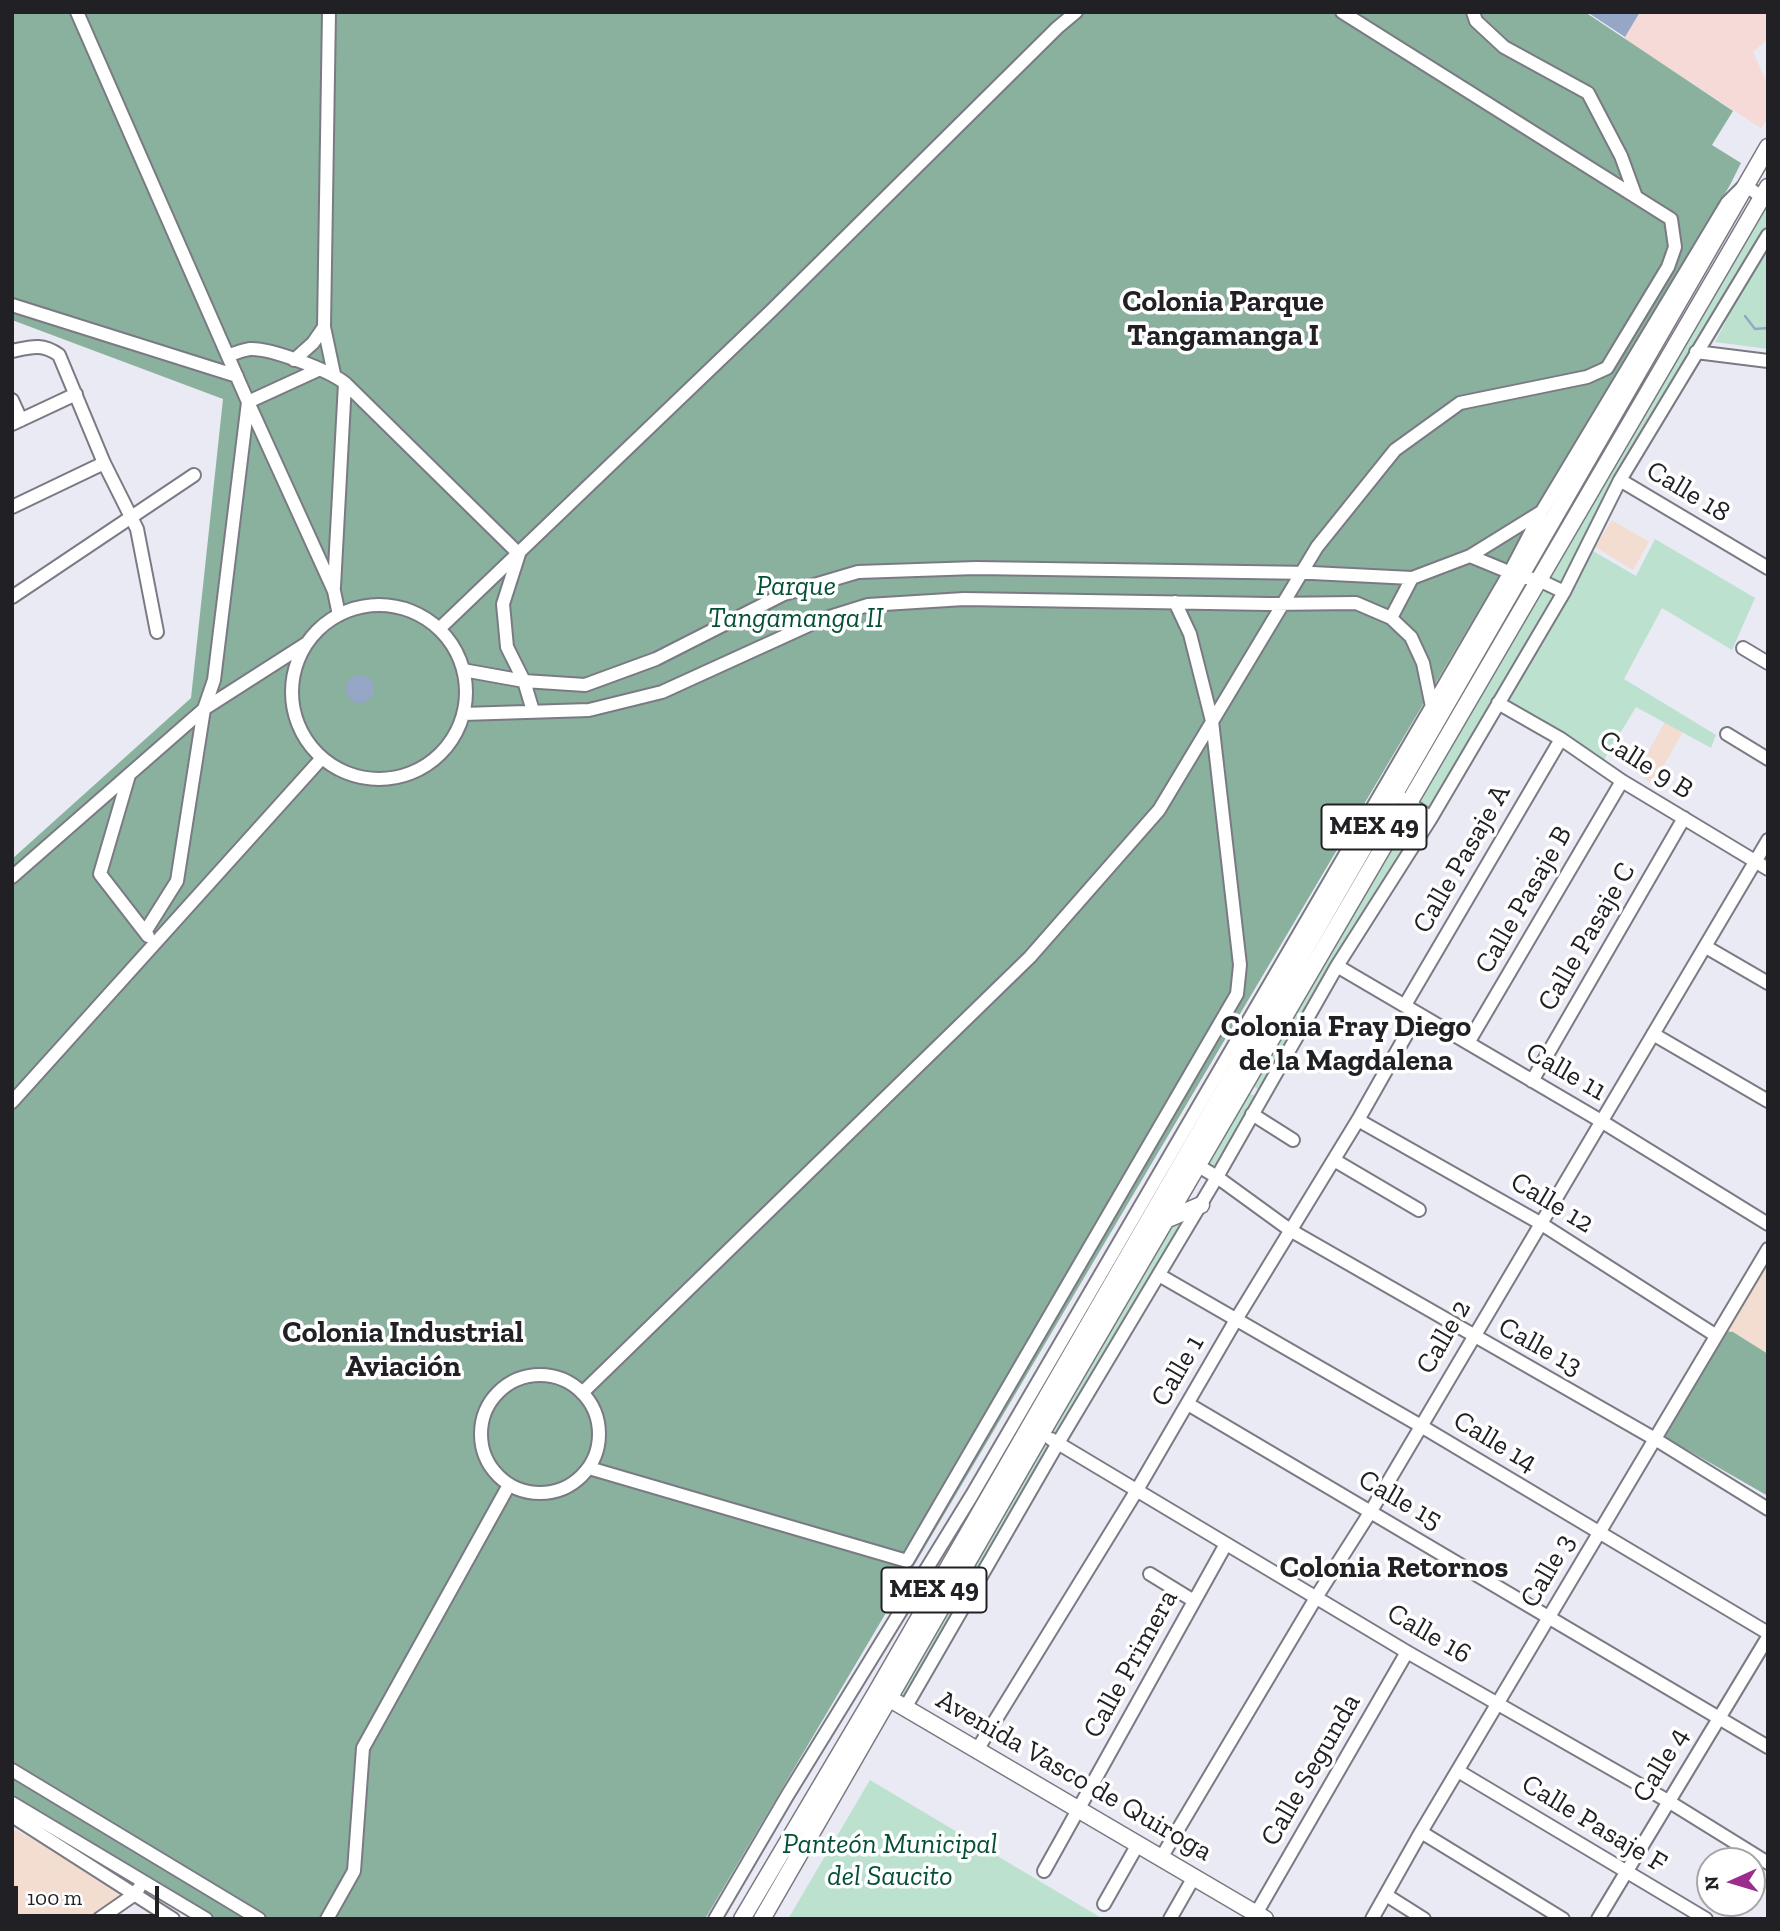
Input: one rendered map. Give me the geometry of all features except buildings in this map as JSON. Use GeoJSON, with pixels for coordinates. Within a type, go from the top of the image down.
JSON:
{"type":"FeatureCollection","features":[{"type":"Feature","properties":{"kind":"main road","name":"MEX 49"},"geometry":{"type":"LineString","coordinates":[[762,1919],[970,1527],[1035,1430],[1072,1353],[1184,1157],[1224,1075],[1434,724],[1515,574],[1655,331],[1768,147]]}},
{"type":"Feature","properties":{"kind":"main road","name":"MEX 49"},"geometry":{"type":"LineString","coordinates":[[1072,1353],[1168,1219],[1766,195]]}},
{"type":"Feature","properties":{"kind":"main road"},"geometry":{"type":"LineString","coordinates":[[1168,1219],[1200,1205]]}},
{"type":"Feature","properties":{"kind":"main road","name":"MEX 49"},"geometry":{"type":"LineString","coordinates":[[882,1695],[919,1645],[958,1579],[970,1527]]}},
{"type":"Feature","properties":{"kind":"main road","name":"Avenida Vasco de Quiroga"},"geometry":{"type":"LineString","coordinates":[[882,1695],[1079,1808],[1258,1917]]}},
{"type":"Feature","properties":{"kind":"main road","name":"MEX 49"},"geometry":{"type":"LineString","coordinates":[[743,1919],[785,1846],[845,1759]]}},
{"type":"Feature","properties":{"kind":"street"},"geometry":{"type":"LineString","coordinates":[[77,12],[248,402],[334,590],[339,615]]}},
{"type":"Feature","properties":{"kind":"street"},"geometry":{"type":"LineString","coordinates":[[329,12],[324,327],[334,374]]}},
{"type":"Feature","properties":{"kind":"street"},"geometry":{"type":"LineString","coordinates":[[1057,12],[1057,28]]}},
{"type":"Feature","properties":{"kind":"street"},"geometry":{"type":"LineString","coordinates":[[439,629],[753,329],[1076,12]]}},
{"type":"Feature","properties":{"kind":"street"},"geometry":{"type":"LineString","coordinates":[[582,1393],[1030,957],[1159,810],[1317,547],[1395,450],[1460,403],[1587,377],[1608,368],[1668,267],[1675,247],[1671,219],[1342,12]]}},
{"type":"Feature","properties":{"kind":"street"},"geometry":{"type":"LineString","coordinates":[[1473,12],[1476,21],[1504,47],[1588,93],[1621,156],[1636,197]]}},
{"type":"Feature","properties":{"kind":"street"},"geometry":{"type":"LineString","coordinates":[[1745,185],[1766,195]]}},
{"type":"Feature","properties":{"kind":"street"},"geometry":{"type":"LineString","coordinates":[[905,1708],[1058,1443],[1217,1177],[1337,966],[1431,818],[1499,703],[1564,592],[1620,480],[1768,235]]}},
{"type":"Feature","properties":{"kind":"street"},"geometry":{"type":"LineString","coordinates":[[12,304],[237,376]]}},
{"type":"Feature","properties":{"kind":"street"},"geometry":{"type":"LineString","coordinates":[[294,360],[313,343],[324,327]]}},
{"type":"Feature","properties":{"kind":"street"},"geometry":{"type":"LineString","coordinates":[[12,351],[37,345],[48,347],[59,355],[104,463],[133,517],[157,632]]}},
{"type":"Feature","properties":{"kind":"street"},"geometry":{"type":"LineString","coordinates":[[228,356],[252,349],[334,374],[519,554]]}},
{"type":"Feature","properties":{"kind":"street"},"geometry":{"type":"LineString","coordinates":[[1696,352],[1768,361]]}},
{"type":"Feature","properties":{"kind":"street"},"geometry":{"type":"LineString","coordinates":[[248,402],[320,369]]}},
{"type":"Feature","properties":{"kind":"street"},"geometry":{"type":"LineString","coordinates":[[334,590],[345,383]]}},
{"type":"Feature","properties":{"kind":"street"},"geometry":{"type":"LineString","coordinates":[[12,400],[16,422],[76,394]]}},
{"type":"Feature","properties":{"kind":"street"},"geometry":{"type":"LineString","coordinates":[[145,932],[177,881],[204,709],[214,680],[248,402]]}},
{"type":"Feature","properties":{"kind":"street"},"geometry":{"type":"LineString","coordinates":[[12,507],[104,463]]}},
{"type":"Feature","properties":{"kind":"street"},"geometry":{"type":"LineString","coordinates":[[13,593],[194,475]]}},
{"type":"Feature","properties":{"kind":"street","name":"Calle 18"},"geometry":{"type":"LineString","coordinates":[[1620,480],[1768,568]]}},
{"type":"Feature","properties":{"kind":"street"},"geometry":{"type":"LineString","coordinates":[[463,670],[524,681],[585,685],[656,659],[784,594],[858,572],[976,568],[1303,573],[1412,578],[1470,556],[1542,511],[1567,483]]}},
{"type":"Feature","properties":{"kind":"street"},"geometry":{"type":"LineString","coordinates":[[715,1919],[854,1686],[970,1527],[1072,1353],[1432,704],[1515,574],[1542,511]]}},
{"type":"Feature","properties":{"kind":"street"},"geometry":{"type":"LineString","coordinates":[[519,554],[503,604],[507,648],[524,681],[533,712]]}},
{"type":"Feature","properties":{"kind":"street"},"geometry":{"type":"LineString","coordinates":[[1470,556],[1515,574],[1539,580],[1564,592]]}},
{"type":"Feature","properties":{"kind":"street"},"geometry":{"type":"LineString","coordinates":[[1391,618],[1412,578]]}},
{"type":"Feature","properties":{"kind":"street"},"geometry":{"type":"LineString","coordinates":[[463,713],[589,710],[662,692],[820,620],[868,605],[964,599],[1356,603],[1391,618],[1410,637],[1423,663],[1434,724]]}},
{"type":"Feature","properties":{"kind":"street"},"geometry":{"type":"LineString","coordinates":[[589,1468],[907,1561],[1237,994],[1240,965],[1212,721],[1190,634],[1175,603]]}},
{"type":"Feature","properties":{"kind":"street"},"geometry":{"type":"LineString","coordinates":[[384,605],[404,608],[439,629],[458,655],[463,670],[466,699],[455,734],[442,752],[424,766],[403,776],[381,779],[358,776],[337,768],[322,758],[303,733],[293,703],[293,682],[298,662],[321,627],[339,615],[361,607],[384,605]]}},
{"type":"Feature","properties":{"kind":"street"},"geometry":{"type":"LineString","coordinates":[[12,877],[204,709],[308,643]]}},
{"type":"Feature","properties":{"kind":"street"},"geometry":{"type":"LineString","coordinates":[[1743,648],[1768,663]]}},
{"type":"Feature","properties":{"kind":"street","name":"Calle 9 B"},"geometry":{"type":"LineString","coordinates":[[1499,703],[1768,869]]}},
{"type":"Feature","properties":{"kind":"street"},"geometry":{"type":"LineString","coordinates":[[1727,734],[1768,759]]}},
{"type":"Feature","properties":{"kind":"street","name":"Calle Pasaje A"},"geometry":{"type":"LineString","coordinates":[[1405,1004],[1561,739]]}},
{"type":"Feature","properties":{"kind":"street"},"geometry":{"type":"LineString","coordinates":[[12,1102],[322,758]]}},
{"type":"Feature","properties":{"kind":"street"},"geometry":{"type":"LineString","coordinates":[[128,775],[100,874],[154,944]]}},
{"type":"Feature","properties":{"kind":"street","name":"Calle Pasaje B"},"geometry":{"type":"LineString","coordinates":[[1468,1044],[1622,781]]}},
{"type":"Feature","properties":{"kind":"street"},"geometry":{"type":"LineString","coordinates":[[1394,793],[1431,818]]}},
{"type":"Feature","properties":{"kind":"street","name":"Calle Pasaje C"},"geometry":{"type":"LineString","coordinates":[[1532,1081],[1684,818]]}},
{"type":"Feature","properties":{"kind":"street","name":"Calle 2"},"geometry":{"type":"LineString","coordinates":[[1161,1857],[1371,1511],[1768,840]]}},
{"type":"Feature","properties":{"kind":"street"},"geometry":{"type":"LineString","coordinates":[[1706,947],[1768,983]]}},
{"type":"Feature","properties":{"kind":"street","name":"Calle 11"},"geometry":{"type":"LineString","coordinates":[[1337,966],[1601,1121],[1768,1224]]}},
{"type":"Feature","properties":{"kind":"street","name":"Calle 1"},"geometry":{"type":"LineString","coordinates":[[977,1750],[1137,1490],[1237,1318],[1358,1120],[1418,1014]]}},
{"type":"Feature","properties":{"kind":"street"},"geometry":{"type":"LineString","coordinates":[[1653,1034],[1768,1101]]}},
{"type":"Feature","properties":{"kind":"street"},"geometry":{"type":"LineString","coordinates":[[1224,1075],[1262,1097]]}},
{"type":"Feature","properties":{"kind":"street"},"geometry":{"type":"LineString","coordinates":[[1252,1114],[1293,1140]]}},
{"type":"Feature","properties":{"kind":"street","name":"Calle 12"},"geometry":{"type":"LineString","coordinates":[[1358,1120],[1540,1223],[1715,1335]]}},
{"type":"Feature","properties":{"kind":"street","name":"Calle 13"},"geometry":{"type":"LineString","coordinates":[[1184,1157],[1217,1177],[1290,1230],[1655,1439],[1768,1509]]}},
{"type":"Feature","properties":{"kind":"street"},"geometry":{"type":"LineString","coordinates":[[1334,1160],[1419,1210]]}},
{"type":"Feature","properties":{"kind":"street","name":"Calle 3"},"geometry":{"type":"LineString","coordinates":[[1372,1919],[1768,1249]]}},
{"type":"Feature","properties":{"kind":"street","name":"Calle 14"},"geometry":{"type":"LineString","coordinates":[[1159,1275],[1421,1426],[1768,1635]]}},
{"type":"Feature","properties":{"kind":"street"},"geometry":{"type":"LineString","coordinates":[[1072,1353],[1101,1372]]}},
{"type":"Feature","properties":{"kind":"street"},"geometry":{"type":"LineString","coordinates":[[531,1376],[564,1380],[582,1393],[597,1418],[599,1435],[589,1468],[570,1486],[555,1492],[524,1492],[509,1485],[496,1475],[486,1459],[481,1441],[482,1422],[489,1404],[501,1390],[515,1381],[531,1376]]}},
{"type":"Feature","properties":{"kind":"street","name":"Calle 15"},"geometry":{"type":"LineString","coordinates":[[1188,1404],[1768,1747]]}},
{"type":"Feature","properties":{"kind":"street","name":"Calle 16"},"geometry":{"type":"LineString","coordinates":[[1035,1430],[1407,1651],[1668,1801],[1768,1863]]}},
{"type":"Feature","properties":{"kind":"street"},"geometry":{"type":"LineString","coordinates":[[327,1919],[354,1871],[363,1748],[509,1485]]}},
{"type":"Feature","properties":{"kind":"street"},"geometry":{"type":"LineString","coordinates":[[970,1527],[999,1544]]}},
{"type":"Feature","properties":{"kind":"street","name":"Calle Primera"},"geometry":{"type":"LineString","coordinates":[[1044,1871],[1226,1544]]}},
{"type":"Feature","properties":{"kind":"street"},"geometry":{"type":"LineString","coordinates":[[1150,1574],[1194,1601]]}},
{"type":"Feature","properties":{"kind":"street"},"geometry":{"type":"LineString","coordinates":[[958,1579],[974,1589]]}},
{"type":"Feature","properties":{"kind":"street","name":"Calle 4"},"geometry":{"type":"LineString","coordinates":[[1598,1919],[1624,1871],[1768,1635]]}},
{"type":"Feature","properties":{"kind":"street"},"geometry":{"type":"LineString","coordinates":[[919,1645],[935,1656]]}},
{"type":"Feature","properties":{"kind":"street","name":"Calle Segunda"},"geometry":{"type":"LineString","coordinates":[[1258,1917],[1407,1651]]}},
{"type":"Feature","properties":{"kind":"street","name":"Avenida Vasco de Quiroga"},"geometry":{"type":"LineString","coordinates":[[854,1686],[882,1695]]}},
{"type":"Feature","properties":{"kind":"street"},"geometry":{"type":"LineString","coordinates":[[12,1770],[259,1919]]}},
{"type":"Feature","properties":{"kind":"street","name":"Calle Pasaje F"},"geometry":{"type":"LineString","coordinates":[[1458,1771],[1706,1919]]}},
{"type":"Feature","properties":{"kind":"street"},"geometry":{"type":"LineString","coordinates":[[12,1803],[206,1919]]}},
{"type":"Feature","properties":{"kind":"street"},"geometry":{"type":"LineString","coordinates":[[12,1816],[173,1919]]}},
{"type":"Feature","properties":{"kind":"street"},"geometry":{"type":"LineString","coordinates":[[1421,1832],[1563,1919]]}},
{"type":"Feature","properties":{"kind":"street"},"geometry":{"type":"LineString","coordinates":[[765,1833],[785,1846]]}},
{"type":"Feature","properties":{"kind":"street"},"geometry":{"type":"LineString","coordinates":[[1104,1905],[1138,1844]]}},
{"type":"Feature","properties":{"kind":"street"},"geometry":{"type":"LineString","coordinates":[[1170,1919],[1194,1877]]}},
{"type":"Feature","properties":{"kind":"street"},"geometry":{"type":"LineString","coordinates":[[99,1919],[135,1894],[144,1882]]}},
{"type":"Feature","properties":{"kind":"street"},"geometry":{"type":"LineString","coordinates":[[1386,1895],[1424,1919]]}},
{"type":"Feature","properties":{"kind":"shaded area"},"geometry":{"type":"Polygon","coordinates":[[[1639,12],[1768,12],[1768,39],[1753,52],[1768,86],[1768,118],[1761,128],[1624,39],[1639,12]]]}},
{"type":"Feature","properties":{"kind":"shaded area"},"geometry":{"type":"Polygon","coordinates":[[[1612,520],[1649,542],[1633,570],[1595,547],[1612,520]]]}},
{"type":"Feature","properties":{"kind":"shaded area"},"geometry":{"type":"Polygon","coordinates":[[[1665,722],[1683,732],[1653,784],[1636,773],[1665,722]]]}},
{"type":"Feature","properties":{"kind":"shaded area"},"geometry":{"type":"Polygon","coordinates":[[[1768,1260],[1768,1357],[1725,1331],[1768,1260]]]}},
{"type":"Feature","properties":{"kind":"shaded area"},"geometry":{"type":"Polygon","coordinates":[[[12,1828],[131,1892],[90,1919],[12,1919],[12,1828]]]}},
{"type":"Feature","properties":{"kind":"green space","name":"Parque Tangamanga II"},"geometry":{"type":"Polygon","coordinates":[[[12,12],[1585,12],[1733,111],[1712,145],[1741,163],[1730,185],[705,1919],[213,1919],[12,1794],[12,859],[191,698],[223,399],[12,320],[12,12]]]}},
{"type":"Feature","properties":{"kind":"green space"},"geometry":{"type":"Polygon","coordinates":[[[1758,204],[1768,209],[1768,226],[1562,585],[1550,579],[1758,204]]]}},
{"type":"Feature","properties":{"kind":"green space"},"geometry":{"type":"Polygon","coordinates":[[[1768,240],[1768,349],[1715,342],[1768,240]]]}},
{"type":"Feature","properties":{"kind":"green space"},"geometry":{"type":"Polygon","coordinates":[[[1655,539],[1755,598],[1732,650],[1662,608],[1624,679],[1716,735],[1711,748],[1636,707],[1602,763],[1502,702],[1593,551],[1636,576],[1655,539]]]}},
{"type":"Feature","properties":{"kind":"green space"},"geometry":{"type":"Polygon","coordinates":[[[1543,586],[1559,594],[1428,816],[1416,804],[1543,586]]]}},
{"type":"Feature","properties":{"kind":"green space"},"geometry":{"type":"Polygon","coordinates":[[[1412,809],[1425,818],[1263,1093],[1253,1086],[1412,809]]]}},
{"type":"Feature","properties":{"kind":"green space"},"geometry":{"type":"Polygon","coordinates":[[[1247,1092],[1259,1098],[1215,1172],[1206,1166],[1247,1092]]]}},
{"type":"Feature","properties":{"kind":"green space"},"geometry":{"type":"Polygon","coordinates":[[[1192,1213],[905,1701],[896,1696],[1173,1220],[1192,1213]]]}},
{"type":"Feature","properties":{"kind":"green space"},"geometry":{"type":"Polygon","coordinates":[[[1725,1331],[1733,1332],[1768,1354],[1768,1496],[1665,1437],[1725,1331]]]}},
{"type":"Feature","properties":{"kind":"green space","name":"Panteón Municipal del Saucito"},"geometry":{"type":"Polygon","coordinates":[[[870,1780],[1103,1919],[788,1919],[870,1780]]]}},
{"type":"Feature","properties":{"kind":"water"},"geometry":{"type":"Polygon","coordinates":[[[1587,12],[1640,12],[1625,37],[1587,12]]]}},
{"type":"Feature","properties":{"kind":"water"},"geometry":{"type":"Polygon","coordinates":[[[360,675],[370,679],[374,689],[370,699],[360,703],[350,699],[346,689],[350,679],[360,675]]]}},
{"type":"Feature","properties":{"kind":"waterway"},"geometry":{"type":"LineString","coordinates":[[1745,316],[1755,329],[1768,328]]}},
{"type":"Feature","properties":{"kind":"district","name":"Colonia Parque Tangamanga I"},"geometry":{"type":"Point","coordinates":[1223,319]}},
{"type":"Feature","properties":{"kind":"district","name":"Colonia Fray Diego de la Magdalena"},"geometry":{"type":"Point","coordinates":[1346,1044]}},
{"type":"Feature","properties":{"kind":"district","name":"Colonia Industrial Aviación"},"geometry":{"type":"Point","coordinates":[403,1350]}},
{"type":"Feature","properties":{"kind":"district","name":"Colonia Retornos"},"geometry":{"type":"Point","coordinates":[1394,1568]}}]}
